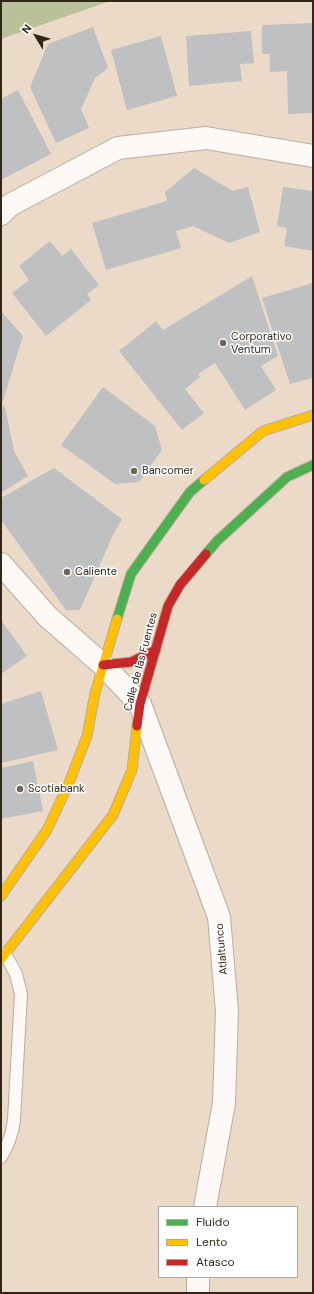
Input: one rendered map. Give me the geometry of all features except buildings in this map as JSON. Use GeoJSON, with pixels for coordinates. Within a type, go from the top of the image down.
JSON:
{"type":"FeatureCollection","features":[{"type":"Feature","properties":{"kind":"main road"},"geometry":{"type":"LineString","coordinates":[[1,896],[14,880],[47,830],[69,783],[87,736],[95,693],[131,574],[190,492],[263,431],[313,416]]}},
{"type":"Feature","properties":{"kind":"main road","name":"Calle de las Fuentes"},"geometry":{"type":"LineString","coordinates":[[3,957],[113,815],[132,770],[140,704],[168,606],[180,584],[217,541],[287,477],[313,465]]}},
{"type":"Feature","properties":{"kind":"main road"},"geometry":{"type":"LineString","coordinates":[[103,665],[122,664],[139,660],[156,650]]}},
{"type":"Feature","properties":{"kind":"street"},"geometry":{"type":"LineString","coordinates":[[1,214],[10,205],[118,148],[206,138],[313,156]]}},
{"type":"Feature","properties":{"kind":"street"},"geometry":{"type":"LineString","coordinates":[[1,564],[47,616],[103,665],[140,704]]}},
{"type":"Feature","properties":{"kind":"street","name":"Atlaltunco"},"geometry":{"type":"LineString","coordinates":[[140,704],[219,917],[227,1011],[224,1103],[205,1206]]}},
{"type":"Feature","properties":{"kind":"street"},"geometry":{"type":"LineString","coordinates":[[198,1278],[198,1293]]}},
{"type":"Feature","properties":{"kind":"lane"},"geometry":{"type":"LineString","coordinates":[[1,1157],[11,1138],[14,1120],[21,994],[16,974],[3,957]]}},
{"type":"Feature","properties":{"kind":"green space"},"geometry":{"type":"Polygon","coordinates":[[[1,1],[110,1],[1,39],[1,1]]]}},
{"type":"Feature","properties":{"kind":"traffic: fast"},"geometry":{"type":"LineString","coordinates":[[206,554],[217,541],[287,477],[313,465]]}},
{"type":"Feature","properties":{"kind":"traffic: fast"},"geometry":{"type":"LineString","coordinates":[[117,619],[131,574],[190,492],[204,480]]}},
{"type":"Feature","properties":{"kind":"traffic: slow"},"geometry":{"type":"LineString","coordinates":[[204,480],[263,431],[313,415]]}},
{"type":"Feature","properties":{"kind":"traffic: slow"},"geometry":{"type":"LineString","coordinates":[[1,896],[47,830],[69,783],[87,736],[95,693],[117,619]]}},
{"type":"Feature","properties":{"kind":"traffic: slow"},"geometry":{"type":"LineString","coordinates":[[1,959],[113,815],[132,770],[137,726]]}},
{"type":"Feature","properties":{"kind":"traffic: jam"},"geometry":{"type":"LineString","coordinates":[[137,726],[140,704],[168,606],[180,585],[206,554]]}},
{"type":"Feature","properties":{"kind":"traffic: jam"},"geometry":{"type":"LineString","coordinates":[[103,665],[131,662],[156,650]]}},
{"type":"Feature","properties":{"kind":"place","name":"Corporativo Ventum"},"geometry":{"type":"Point","coordinates":[223,343]}},
{"type":"Feature","properties":{"kind":"place","name":"Bancomer"},"geometry":{"type":"Point","coordinates":[134,471]}},
{"type":"Feature","properties":{"kind":"place","name":"Caliente"},"geometry":{"type":"Point","coordinates":[67,572]}},
{"type":"Feature","properties":{"kind":"place","name":"Scotiabank"},"geometry":{"type":"Point","coordinates":[20,789]}}]}
